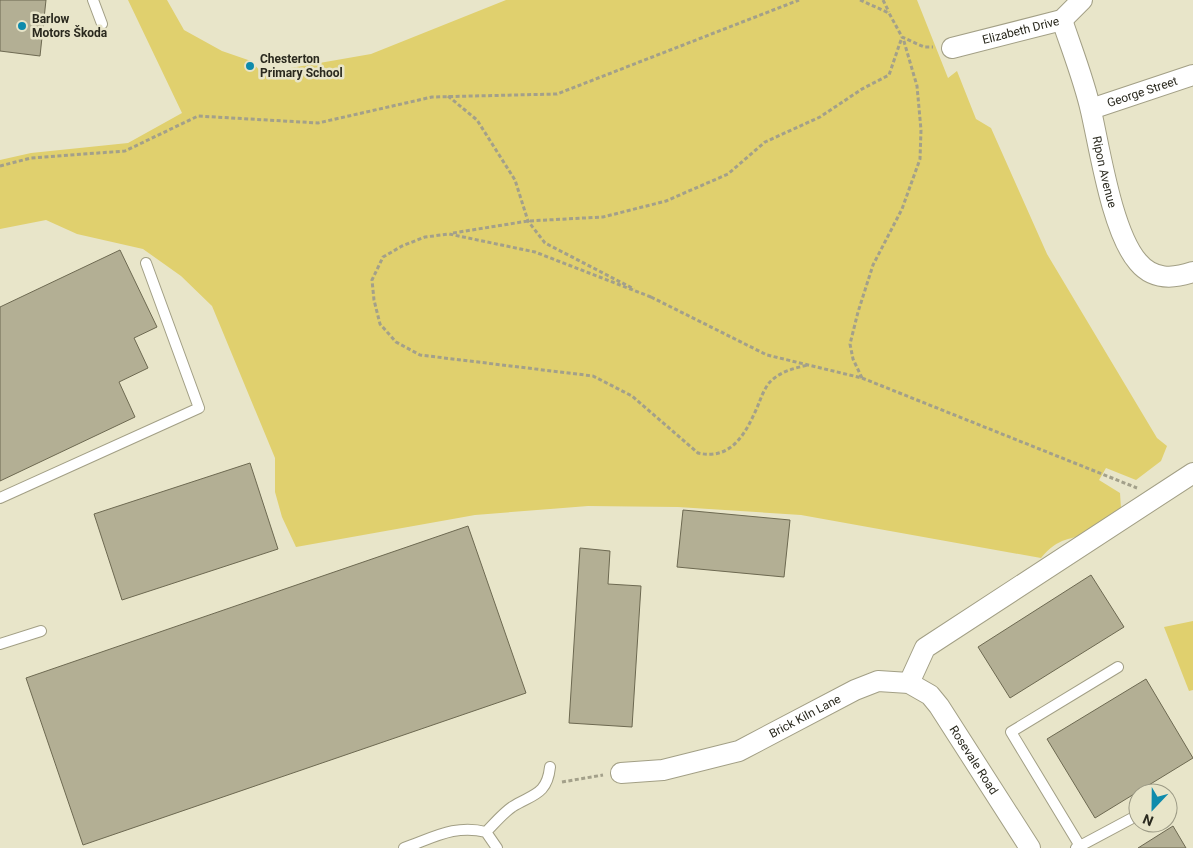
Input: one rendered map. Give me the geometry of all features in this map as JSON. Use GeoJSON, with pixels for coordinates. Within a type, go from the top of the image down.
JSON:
{"type":"FeatureCollection","features":[{"type":"Feature","properties":{"kind":"street","name":"Elizabeth Drive"},"geometry":{"type":"LineString","coordinates":[[952,48],[1062,20],[1082,0]]}},
{"type":"Feature","properties":{"kind":"street","name":"Ripon Avenue"},"geometry":{"type":"LineString","coordinates":[[1062,20],[1091,109],[1096,139],[1124,240],[1138,263],[1155,275],[1173,278],[1193,272]]}},
{"type":"Feature","properties":{"kind":"street","name":"George Street"},"geometry":{"type":"LineString","coordinates":[[1091,109],[1193,75]]}},
{"type":"Feature","properties":{"kind":"street"},"geometry":{"type":"LineString","coordinates":[[908,683],[924,648],[1193,473]]}},
{"type":"Feature","properties":{"kind":"street","name":"Brick Kiln Lane"},"geometry":{"type":"LineString","coordinates":[[621,773],[663,770],[739,750],[855,690],[878,681],[908,683]]}},
{"type":"Feature","properties":{"kind":"street","name":"Rosevale Road"},"geometry":{"type":"LineString","coordinates":[[908,683],[930,695],[939,706],[1030,848]]}},
{"type":"Feature","properties":{"kind":"lane"},"geometry":{"type":"LineString","coordinates":[[93,0],[102,24]]}},
{"type":"Feature","properties":{"kind":"lane"},"geometry":{"type":"LineString","coordinates":[[0,498],[199,408],[146,263]]}},
{"type":"Feature","properties":{"kind":"lane"},"geometry":{"type":"LineString","coordinates":[[0,644],[41,631]]}},
{"type":"Feature","properties":{"kind":"lane"},"geometry":{"type":"LineString","coordinates":[[1118,667],[1011,732],[1078,847],[1128,820]]}},
{"type":"Feature","properties":{"kind":"lane"},"geometry":{"type":"LineString","coordinates":[[486,832],[510,809],[541,792],[546,784],[550,767]]}},
{"type":"Feature","properties":{"kind":"lane"},"geometry":{"type":"LineString","coordinates":[[404,848],[451,831],[468,828],[486,832],[497,848]]}},
{"type":"Feature","properties":{"kind":"path"},"geometry":{"type":"LineString","coordinates":[[0,166],[31,158],[125,151],[198,116],[318,123],[432,97],[557,94],[800,0]]}},
{"type":"Feature","properties":{"kind":"path"},"geometry":{"type":"LineString","coordinates":[[860,0],[889,13]]}},
{"type":"Feature","properties":{"kind":"path"},"geometry":{"type":"LineString","coordinates":[[862,378],[853,359],[850,344],[872,265],[902,209],[920,159],[922,130],[917,86],[902,37],[883,0]]}},
{"type":"Feature","properties":{"kind":"path"},"geometry":{"type":"LineString","coordinates":[[902,37],[924,47],[952,48]]}},
{"type":"Feature","properties":{"kind":"path"},"geometry":{"type":"LineString","coordinates":[[808,365],[786,371],[771,380],[740,439],[726,451],[711,456],[698,453],[632,396],[593,376],[420,356],[396,342],[380,324],[374,300],[372,280],[383,257],[402,246],[425,237],[528,221],[603,217],[666,201],[728,174],[764,142],[820,117],[862,88],[888,76],[902,37]]}},
{"type":"Feature","properties":{"kind":"path"},"geometry":{"type":"LineString","coordinates":[[448,96],[477,120],[515,180],[528,221],[545,243],[766,355],[862,378],[1157,496]]}},
{"type":"Feature","properties":{"kind":"path"},"geometry":{"type":"LineString","coordinates":[[449,234],[535,252],[652,297]]}},
{"type":"Feature","properties":{"kind":"path"},"geometry":{"type":"LineString","coordinates":[[546,784],[621,773]]}},
{"type":"Feature","properties":{"kind":"shaded area"},"geometry":{"type":"Polygon","coordinates":[[[128,0],[167,0],[184,30],[222,51],[251,61],[262,73],[371,54],[506,0],[917,0],[948,78],[957,71],[976,119],[991,128],[1047,254],[1157,438],[1167,446],[1161,461],[1136,480],[1106,468],[1099,480],[1120,493],[1121,508],[1097,529],[1059,542],[1041,558],[801,515],[678,507],[588,506],[475,515],[296,547],[282,517],[275,492],[275,458],[212,306],[181,276],[143,249],[77,234],[46,220],[0,229],[0,160],[31,153],[128,143],[182,113],[128,0]]]}},
{"type":"Feature","properties":{"kind":"shaded area"},"geometry":{"type":"Polygon","coordinates":[[[1193,621],[1193,690],[1189,691],[1164,627],[1193,621]]]}},
{"type":"Feature","properties":{"kind":"building","name":"Barlow Motors Škoda"},"geometry":{"type":"Polygon","coordinates":[[[0,0],[46,0],[40,56],[0,51],[0,0]]]}},
{"type":"Feature","properties":{"kind":"building"},"geometry":{"type":"Polygon","coordinates":[[[120,250],[157,327],[134,338],[148,368],[119,382],[135,417],[0,481],[0,307],[120,250]]]}},
{"type":"Feature","properties":{"kind":"building"},"geometry":{"type":"Polygon","coordinates":[[[250,463],[278,549],[122,600],[94,514],[250,463]]]}},
{"type":"Feature","properties":{"kind":"building"},"geometry":{"type":"Polygon","coordinates":[[[683,510],[790,520],[784,577],[677,567],[683,510]]]}},
{"type":"Feature","properties":{"kind":"building"},"geometry":{"type":"Polygon","coordinates":[[[468,526],[526,693],[83,845],[26,678],[468,526]]]}},
{"type":"Feature","properties":{"kind":"building"},"geometry":{"type":"Polygon","coordinates":[[[580,548],[610,551],[608,584],[641,586],[632,727],[569,723],[580,548]]]}},
{"type":"Feature","properties":{"kind":"building"},"geometry":{"type":"Polygon","coordinates":[[[1091,575],[1124,627],[1010,698],[978,647],[1091,575]]]}},
{"type":"Feature","properties":{"kind":"building"},"geometry":{"type":"Polygon","coordinates":[[[1146,679],[1193,758],[1152,783],[1128,783],[1128,798],[1095,818],[1047,739],[1146,679]]]}},
{"type":"Feature","properties":{"kind":"building"},"geometry":{"type":"Polygon","coordinates":[[[1162,833],[1177,833],[1186,848],[1138,848],[1162,833]]]}},
{"type":"Feature","properties":{"kind":"place","name":"Barlow Motors Škoda"},"geometry":{"type":"Point","coordinates":[22,26]}},
{"type":"Feature","properties":{"kind":"place","name":"Chesterton Primary School"},"geometry":{"type":"Point","coordinates":[250,66]}}]}
